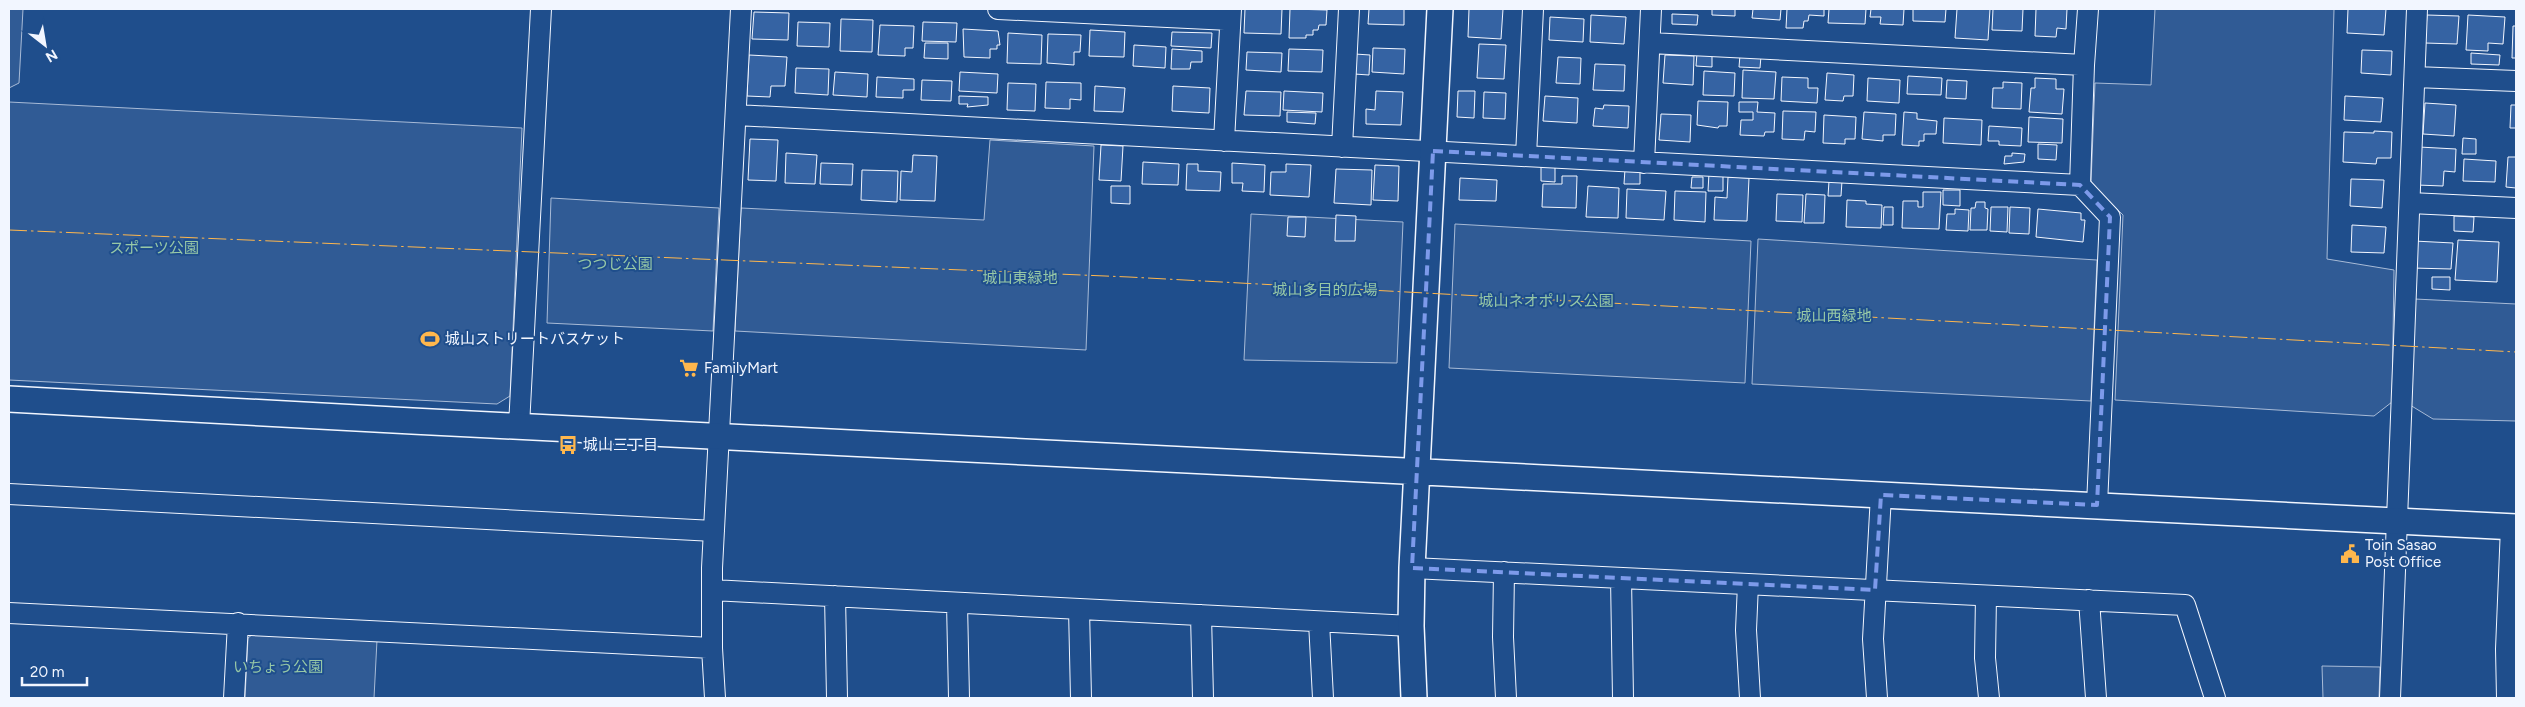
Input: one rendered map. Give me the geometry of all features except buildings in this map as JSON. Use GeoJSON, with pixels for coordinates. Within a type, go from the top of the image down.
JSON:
{"type":"FeatureCollection","features":[{"type":"Feature","properties":{"kind":"street"},"geometry":{"type":"LineString","coordinates":[[520,426],[541,9]]}},
{"type":"Feature","properties":{"kind":"street"},"geometry":{"type":"LineString","coordinates":[[714,698],[712,590],[714,531],[741,9]]}},
{"type":"Feature","properties":{"kind":"street"},"geometry":{"type":"LineString","coordinates":[[998,9],[1230,14],[1224,141]]}},
{"type":"Feature","properties":{"kind":"street"},"geometry":{"type":"LineString","coordinates":[[1342,147],[1349,9]]}},
{"type":"Feature","properties":{"kind":"street"},"geometry":{"type":"LineString","coordinates":[[1414,698],[1411,626],[1412,568],[1440,9]]}},
{"type":"Feature","properties":{"kind":"street"},"geometry":{"type":"LineString","coordinates":[[1526,156],[1533,9]]}},
{"type":"Feature","properties":{"kind":"street"},"geometry":{"type":"LineString","coordinates":[[1644,163],[1651,9]]}},
{"type":"Feature","properties":{"kind":"street"},"geometry":{"type":"LineString","coordinates":[[2080,185],[2088,9]]}},
{"type":"Feature","properties":{"kind":"street"},"geometry":{"type":"LineString","coordinates":[[2390,698],[2417,9]]}},
{"type":"Feature","properties":{"kind":"street"},"geometry":{"type":"LineString","coordinates":[[1650,43],[2084,65]]}},
{"type":"Feature","properties":{"kind":"street"},"geometry":{"type":"LineString","coordinates":[[2415,77],[2516,81]]}},
{"type":"Feature","properties":{"kind":"street"},"geometry":{"type":"LineString","coordinates":[[736,115],[2080,185],[2110,217],[2097,505]]}},
{"type":"Feature","properties":{"kind":"street"},"geometry":{"type":"LineString","coordinates":[[2410,203],[2516,208]]}},
{"type":"Feature","properties":{"kind":"street"},"geometry":{"type":"LineString","coordinates":[[9,399],[1881,495],[2397,519],[2514,527],[2506,649],[2507,698]]}},
{"type":"Feature","properties":{"kind":"street"},"geometry":{"type":"LineString","coordinates":[[9,494],[714,531]]}},
{"type":"Feature","properties":{"kind":"street"},"geometry":{"type":"LineString","coordinates":[[1877,698],[1873,639],[1881,495]]}},
{"type":"Feature","properties":{"kind":"street"},"geometry":{"type":"LineString","coordinates":[[1412,568],[2185,605],[2215,698]]}},
{"type":"Feature","properties":{"kind":"street"},"geometry":{"type":"LineString","coordinates":[[1504,572],[1502,637],[1506,698]]}},
{"type":"Feature","properties":{"kind":"street"},"geometry":{"type":"LineString","coordinates":[[1621,578],[1623,698]]}},
{"type":"Feature","properties":{"kind":"street"},"geometry":{"type":"LineString","coordinates":[[1748,584],[1746,630],[1750,698]]}},
{"type":"Feature","properties":{"kind":"street"},"geometry":{"type":"LineString","coordinates":[[712,590],[1411,626]]}},
{"type":"Feature","properties":{"kind":"street"},"geometry":{"type":"LineString","coordinates":[[835,596],[837,698]]}},
{"type":"Feature","properties":{"kind":"street"},"geometry":{"type":"LineString","coordinates":[[1986,596],[1985,658],[1989,698]]}},
{"type":"Feature","properties":{"kind":"street"},"geometry":{"type":"LineString","coordinates":[[2089,600],[2096,698]]}},
{"type":"Feature","properties":{"kind":"street"},"geometry":{"type":"LineString","coordinates":[[957,603],[959,698]]}},
{"type":"Feature","properties":{"kind":"street"},"geometry":{"type":"LineString","coordinates":[[1079,609],[1081,698]]}},
{"type":"Feature","properties":{"kind":"street"},"geometry":{"type":"LineString","coordinates":[[9,613],[712,648]]}},
{"type":"Feature","properties":{"kind":"street"},"geometry":{"type":"LineString","coordinates":[[1201,615],[1204,698]]}},
{"type":"Feature","properties":{"kind":"street"},"geometry":{"type":"LineString","coordinates":[[1319,622],[1324,698]]}},
{"type":"Feature","properties":{"kind":"street"},"geometry":{"type":"LineString","coordinates":[[234,698],[238,623]]}},
{"type":"Feature","properties":{"kind":"highlighted area"},"geometry":{"type":"Polygon","coordinates":[[[1433,151],[2080,185],[2110,217],[2097,505],[1881,495],[1875,590],[1412,568],[1433,151]]]}},
{"type":"Feature","properties":{"kind":"green space"},"geometry":{"type":"Polygon","coordinates":[[[9,9],[23,9],[19,83],[9,88],[9,9]]]}},
{"type":"Feature","properties":{"kind":"green space"},"geometry":{"type":"Polygon","coordinates":[[[2155,9],[2334,9],[2327,259],[2394,270],[2392,402],[2374,416],[2115,400],[2123,215],[2091,183],[2095,83],[2151,85],[2155,9]]]}},
{"type":"Feature","properties":{"kind":"green space","name":"スポーツ公園"},"geometry":{"type":"Polygon","coordinates":[[[9,102],[522,128],[510,396],[497,404],[9,380],[9,102]]]}},
{"type":"Feature","properties":{"kind":"green space","name":"城山東緑地"},"geometry":{"type":"Polygon","coordinates":[[[990,140],[1094,146],[1086,350],[735,331],[741,208],[984,220],[990,140]]]}},
{"type":"Feature","properties":{"kind":"green space","name":"つつじ公園"},"geometry":{"type":"Polygon","coordinates":[[[551,198],[719,208],[713,331],[547,323],[551,198]]]}},
{"type":"Feature","properties":{"kind":"green space","name":"城山多目的広場"},"geometry":{"type":"Polygon","coordinates":[[[1251,214],[1403,222],[1397,363],[1244,360],[1251,214]]]}},
{"type":"Feature","properties":{"kind":"green space","name":"城山ネオポリス公園"},"geometry":{"type":"Polygon","coordinates":[[[1455,224],[1751,241],[1745,383],[1449,368],[1455,224]]]}},
{"type":"Feature","properties":{"kind":"green space","name":"城山西緑地"},"geometry":{"type":"Polygon","coordinates":[[[1758,239],[2097,260],[2091,401],[1752,384],[1758,239]]]}},
{"type":"Feature","properties":{"kind":"green space"},"geometry":{"type":"Polygon","coordinates":[[[2415,299],[2516,304],[2516,421],[2433,419],[2410,405],[2415,299]]]}},
{"type":"Feature","properties":{"kind":"green space","name":"いちょう公園"},"geometry":{"type":"Polygon","coordinates":[[[253,634],[377,640],[374,698],[245,698],[248,638],[253,634]]]}},
{"type":"Feature","properties":{"kind":"green space"},"geometry":{"type":"Polygon","coordinates":[[[2322,666],[2380,667],[2379,698],[2323,698],[2322,666]]]}},
{"type":"Feature","properties":{"kind":"power"},"geometry":{"type":"LineString","coordinates":[[9,230],[1129,277],[2516,352]]}},
{"type":"Feature","properties":{"kind":"place","name":"城山ストリートバスケット"},"geometry":{"type":"Point","coordinates":[430,339]}},
{"type":"Feature","properties":{"kind":"place","name":"FamilyMart"},"geometry":{"type":"Point","coordinates":[689,368]}},
{"type":"Feature","properties":{"kind":"place","name":"城山三丁目"},"geometry":{"type":"Point","coordinates":[568,445]}},
{"type":"Feature","properties":{"kind":"place","name":"Toin Sasao Post Office"},"geometry":{"type":"Point","coordinates":[2350,554]}}]}
